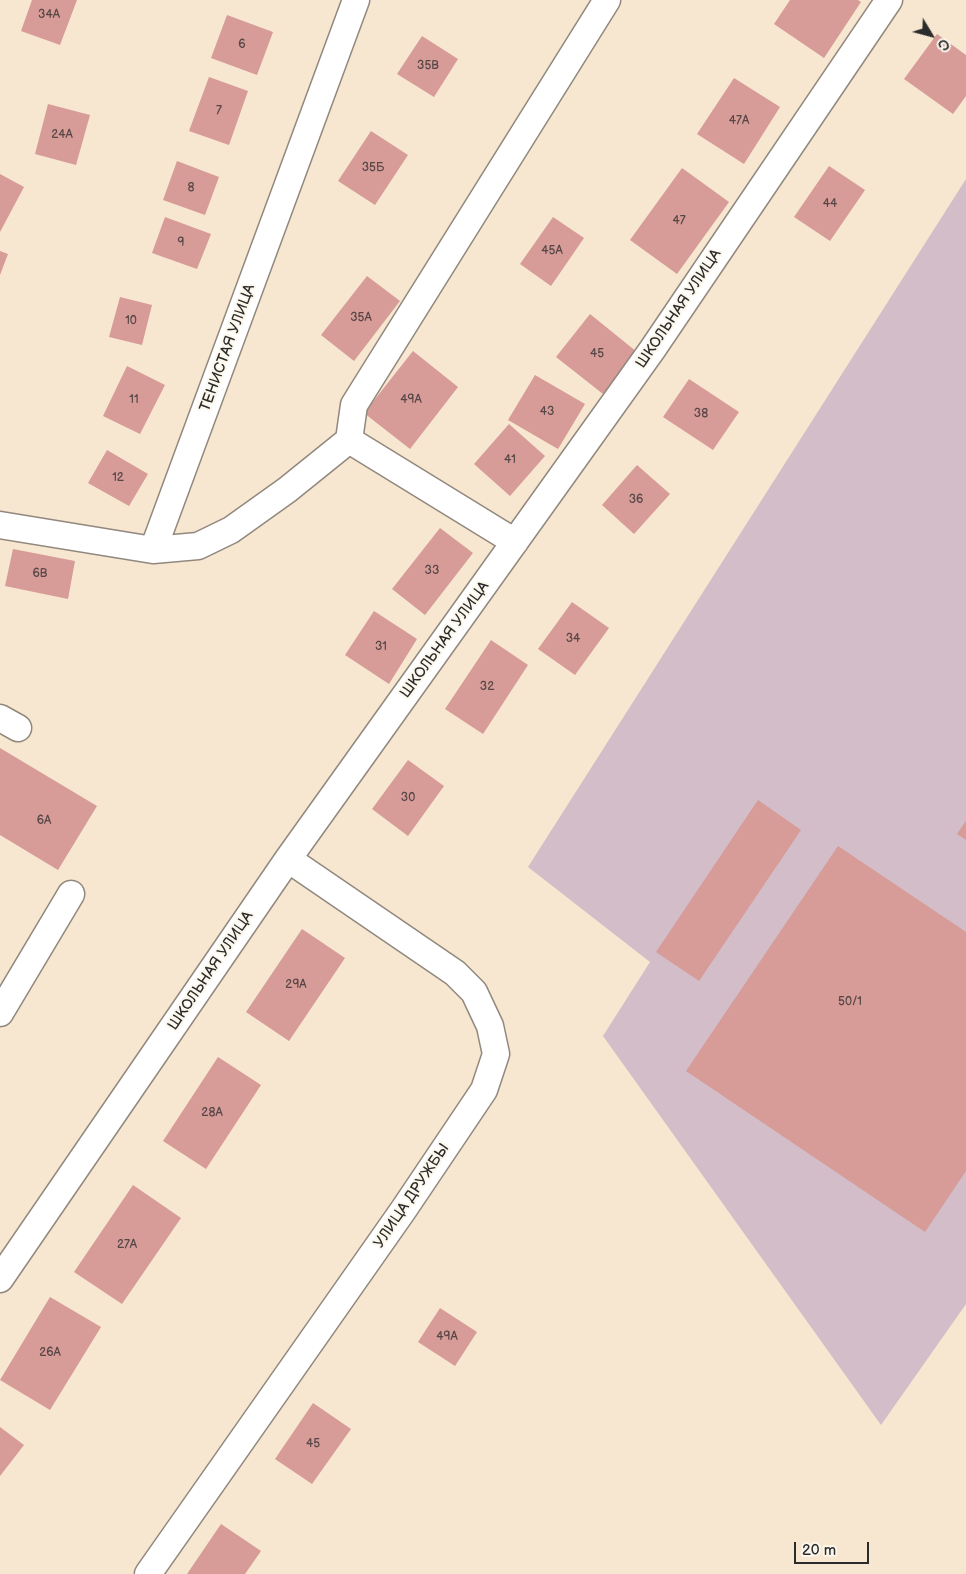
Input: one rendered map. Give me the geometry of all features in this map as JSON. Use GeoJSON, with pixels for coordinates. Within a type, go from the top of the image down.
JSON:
{"type":"FeatureCollection","features":[{"type":"Feature","properties":{"kind":"street","name":"ТЕНИСТАЯ УЛИЦА"},"geometry":{"type":"LineString","coordinates":[[153,550],[356,0]]}},
{"type":"Feature","properties":{"kind":"street"},"geometry":{"type":"LineString","coordinates":[[0,525],[153,550],[198,546],[231,530],[286,490],[349,440],[354,406],[607,0]]}},
{"type":"Feature","properties":{"kind":"street","name":"ШКОЛЬНАЯ УЛИЦА"},"geometry":{"type":"LineString","coordinates":[[0,1279],[288,859],[652,350],[889,0]]}},
{"type":"Feature","properties":{"kind":"street"},"geometry":{"type":"LineString","coordinates":[[349,440],[515,542]]}},
{"type":"Feature","properties":{"kind":"street","name":"УЛИЦА ДРУЖБЫ"},"geometry":{"type":"LineString","coordinates":[[148,1574],[398,1217],[484,1090],[496,1054],[490,1026],[474,992],[454,973],[288,859]]}},
{"type":"Feature","properties":{"kind":"street"},"geometry":{"type":"LineString","coordinates":[[0,1013],[71,894]]}},
{"type":"Feature","properties":{"kind":"shaded area"},"geometry":{"type":"Polygon","coordinates":[[[966,179],[966,1304],[881,1425],[603,1036],[650,962],[528,867],[966,179]]]}},
{"type":"Feature","properties":{"kind":"building"},"geometry":{"type":"Polygon","coordinates":[[[32,0],[77,0],[60,45],[21,31],[32,0]]]}},
{"type":"Feature","properties":{"kind":"building"},"geometry":{"type":"Polygon","coordinates":[[[790,0],[858,0],[861,2],[824,58],[774,24],[790,0]]]}},
{"type":"Feature","properties":{"kind":"building"},"geometry":{"type":"Polygon","coordinates":[[[227,15],[273,32],[257,75],[211,58],[227,15]]]}},
{"type":"Feature","properties":{"kind":"building"},"geometry":{"type":"Polygon","coordinates":[[[937,34],[966,55],[966,96],[953,114],[904,79],[937,34]]]}},
{"type":"Feature","properties":{"kind":"building"},"geometry":{"type":"Polygon","coordinates":[[[422,36],[458,59],[434,97],[397,74],[422,36]]]}},
{"type":"Feature","properties":{"kind":"building"},"geometry":{"type":"Polygon","coordinates":[[[209,77],[248,91],[229,145],[189,131],[209,77]]]}},
{"type":"Feature","properties":{"kind":"building"},"geometry":{"type":"Polygon","coordinates":[[[734,78],[780,107],[744,164],[697,134],[734,78]]]}},
{"type":"Feature","properties":{"kind":"building"},"geometry":{"type":"Polygon","coordinates":[[[48,104],[90,115],[76,165],[35,154],[48,104]]]}},
{"type":"Feature","properties":{"kind":"building"},"geometry":{"type":"Polygon","coordinates":[[[371,131],[408,155],[375,205],[338,181],[371,131]]]}},
{"type":"Feature","properties":{"kind":"building"},"geometry":{"type":"Polygon","coordinates":[[[177,161],[219,177],[205,215],[163,200],[177,161]]]}},
{"type":"Feature","properties":{"kind":"building"},"geometry":{"type":"Polygon","coordinates":[[[829,166],[865,190],[830,241],[794,217],[829,166]]]}},
{"type":"Feature","properties":{"kind":"building"},"geometry":{"type":"Polygon","coordinates":[[[682,168],[729,202],[677,274],[630,240],[682,168]]]}},
{"type":"Feature","properties":{"kind":"building"},"geometry":{"type":"Polygon","coordinates":[[[0,174],[24,187],[0,232],[0,174]]]}},
{"type":"Feature","properties":{"kind":"building"},"geometry":{"type":"Polygon","coordinates":[[[165,217],[211,234],[197,269],[152,253],[165,217]]]}},
{"type":"Feature","properties":{"kind":"building"},"geometry":{"type":"Polygon","coordinates":[[[553,217],[584,238],[551,286],[520,264],[553,217]]]}},
{"type":"Feature","properties":{"kind":"building"},"geometry":{"type":"Polygon","coordinates":[[[0,251],[8,254],[0,275],[0,251]]]}},
{"type":"Feature","properties":{"kind":"building"},"geometry":{"type":"Polygon","coordinates":[[[367,276],[400,301],[354,361],[321,335],[367,276]]]}},
{"type":"Feature","properties":{"kind":"building"},"geometry":{"type":"Polygon","coordinates":[[[120,297],[152,305],[142,345],[109,337],[120,297]]]}},
{"type":"Feature","properties":{"kind":"building"},"geometry":{"type":"Polygon","coordinates":[[[590,314],[637,352],[603,394],[556,357],[590,314]]]}},
{"type":"Feature","properties":{"kind":"building"},"geometry":{"type":"Polygon","coordinates":[[[413,351],[458,387],[410,449],[364,413],[413,351]]]}},
{"type":"Feature","properties":{"kind":"building"},"geometry":{"type":"Polygon","coordinates":[[[127,366],[165,385],[140,434],[103,416],[127,366]]]}},
{"type":"Feature","properties":{"kind":"building"},"geometry":{"type":"Polygon","coordinates":[[[535,375],[585,404],[558,449],[508,420],[535,375]]]}},
{"type":"Feature","properties":{"kind":"building"},"geometry":{"type":"Polygon","coordinates":[[[689,379],[739,412],[713,450],[663,417],[689,379]]]}},
{"type":"Feature","properties":{"kind":"building"},"geometry":{"type":"Polygon","coordinates":[[[509,424],[545,456],[510,496],[474,464],[509,424]]]}},
{"type":"Feature","properties":{"kind":"building"},"geometry":{"type":"Polygon","coordinates":[[[107,450],[148,474],[129,506],[88,483],[107,450]]]}},
{"type":"Feature","properties":{"kind":"building"},"geometry":{"type":"Polygon","coordinates":[[[637,465],[670,494],[634,534],[602,505],[637,465]]]}},
{"type":"Feature","properties":{"kind":"building"},"geometry":{"type":"Polygon","coordinates":[[[440,528],[473,553],[425,615],[392,589],[440,528]]]}},
{"type":"Feature","properties":{"kind":"building"},"geometry":{"type":"Polygon","coordinates":[[[13,549],[75,561],[68,599],[5,586],[13,549]]]}},
{"type":"Feature","properties":{"kind":"building"},"geometry":{"type":"Polygon","coordinates":[[[572,602],[609,628],[575,675],[538,649],[572,602]]]}},
{"type":"Feature","properties":{"kind":"building"},"geometry":{"type":"Polygon","coordinates":[[[374,611],[417,639],[389,684],[345,655],[374,611]]]}},
{"type":"Feature","properties":{"kind":"building"},"geometry":{"type":"Polygon","coordinates":[[[491,640],[528,665],[483,734],[445,709],[491,640]]]}},
{"type":"Feature","properties":{"kind":"building"},"geometry":{"type":"Polygon","coordinates":[[[0,748],[97,806],[58,870],[0,835],[0,748]]]}},
{"type":"Feature","properties":{"kind":"building"},"geometry":{"type":"Polygon","coordinates":[[[408,760],[444,786],[408,836],[372,809],[408,760]]]}},
{"type":"Feature","properties":{"kind":"building"},"geometry":{"type":"Polygon","coordinates":[[[758,800],[801,830],[699,981],[656,952],[758,800]]]}},
{"type":"Feature","properties":{"kind":"building"},"geometry":{"type":"Polygon","coordinates":[[[966,821],[966,840],[957,834],[966,821]]]}},
{"type":"Feature","properties":{"kind":"building"},"geometry":{"type":"Polygon","coordinates":[[[838,846],[966,932],[966,1171],[925,1232],[686,1071],[838,846]]]}},
{"type":"Feature","properties":{"kind":"building"},"geometry":{"type":"Polygon","coordinates":[[[302,929],[345,958],[289,1041],[246,1012],[302,929]]]}},
{"type":"Feature","properties":{"kind":"building"},"geometry":{"type":"Polygon","coordinates":[[[218,1057],[261,1085],[206,1169],[163,1141],[218,1057]]]}},
{"type":"Feature","properties":{"kind":"building"},"geometry":{"type":"Polygon","coordinates":[[[133,1185],[181,1218],[122,1304],[74,1272],[133,1185]]]}},
{"type":"Feature","properties":{"kind":"building"},"geometry":{"type":"Polygon","coordinates":[[[50,1297],[101,1327],[50,1410],[0,1380],[50,1297]]]}},
{"type":"Feature","properties":{"kind":"building"},"geometry":{"type":"Polygon","coordinates":[[[440,1308],[477,1332],[455,1366],[418,1342],[440,1308]]]}},
{"type":"Feature","properties":{"kind":"building"},"geometry":{"type":"Polygon","coordinates":[[[313,1403],[351,1429],[312,1484],[275,1459],[313,1403]]]}},
{"type":"Feature","properties":{"kind":"building"},"geometry":{"type":"Polygon","coordinates":[[[0,1427],[24,1445],[0,1476],[0,1427]]]}},
{"type":"Feature","properties":{"kind":"building"},"geometry":{"type":"Polygon","coordinates":[[[221,1524],[261,1551],[245,1574],[187,1574],[221,1524]]]}}]}
